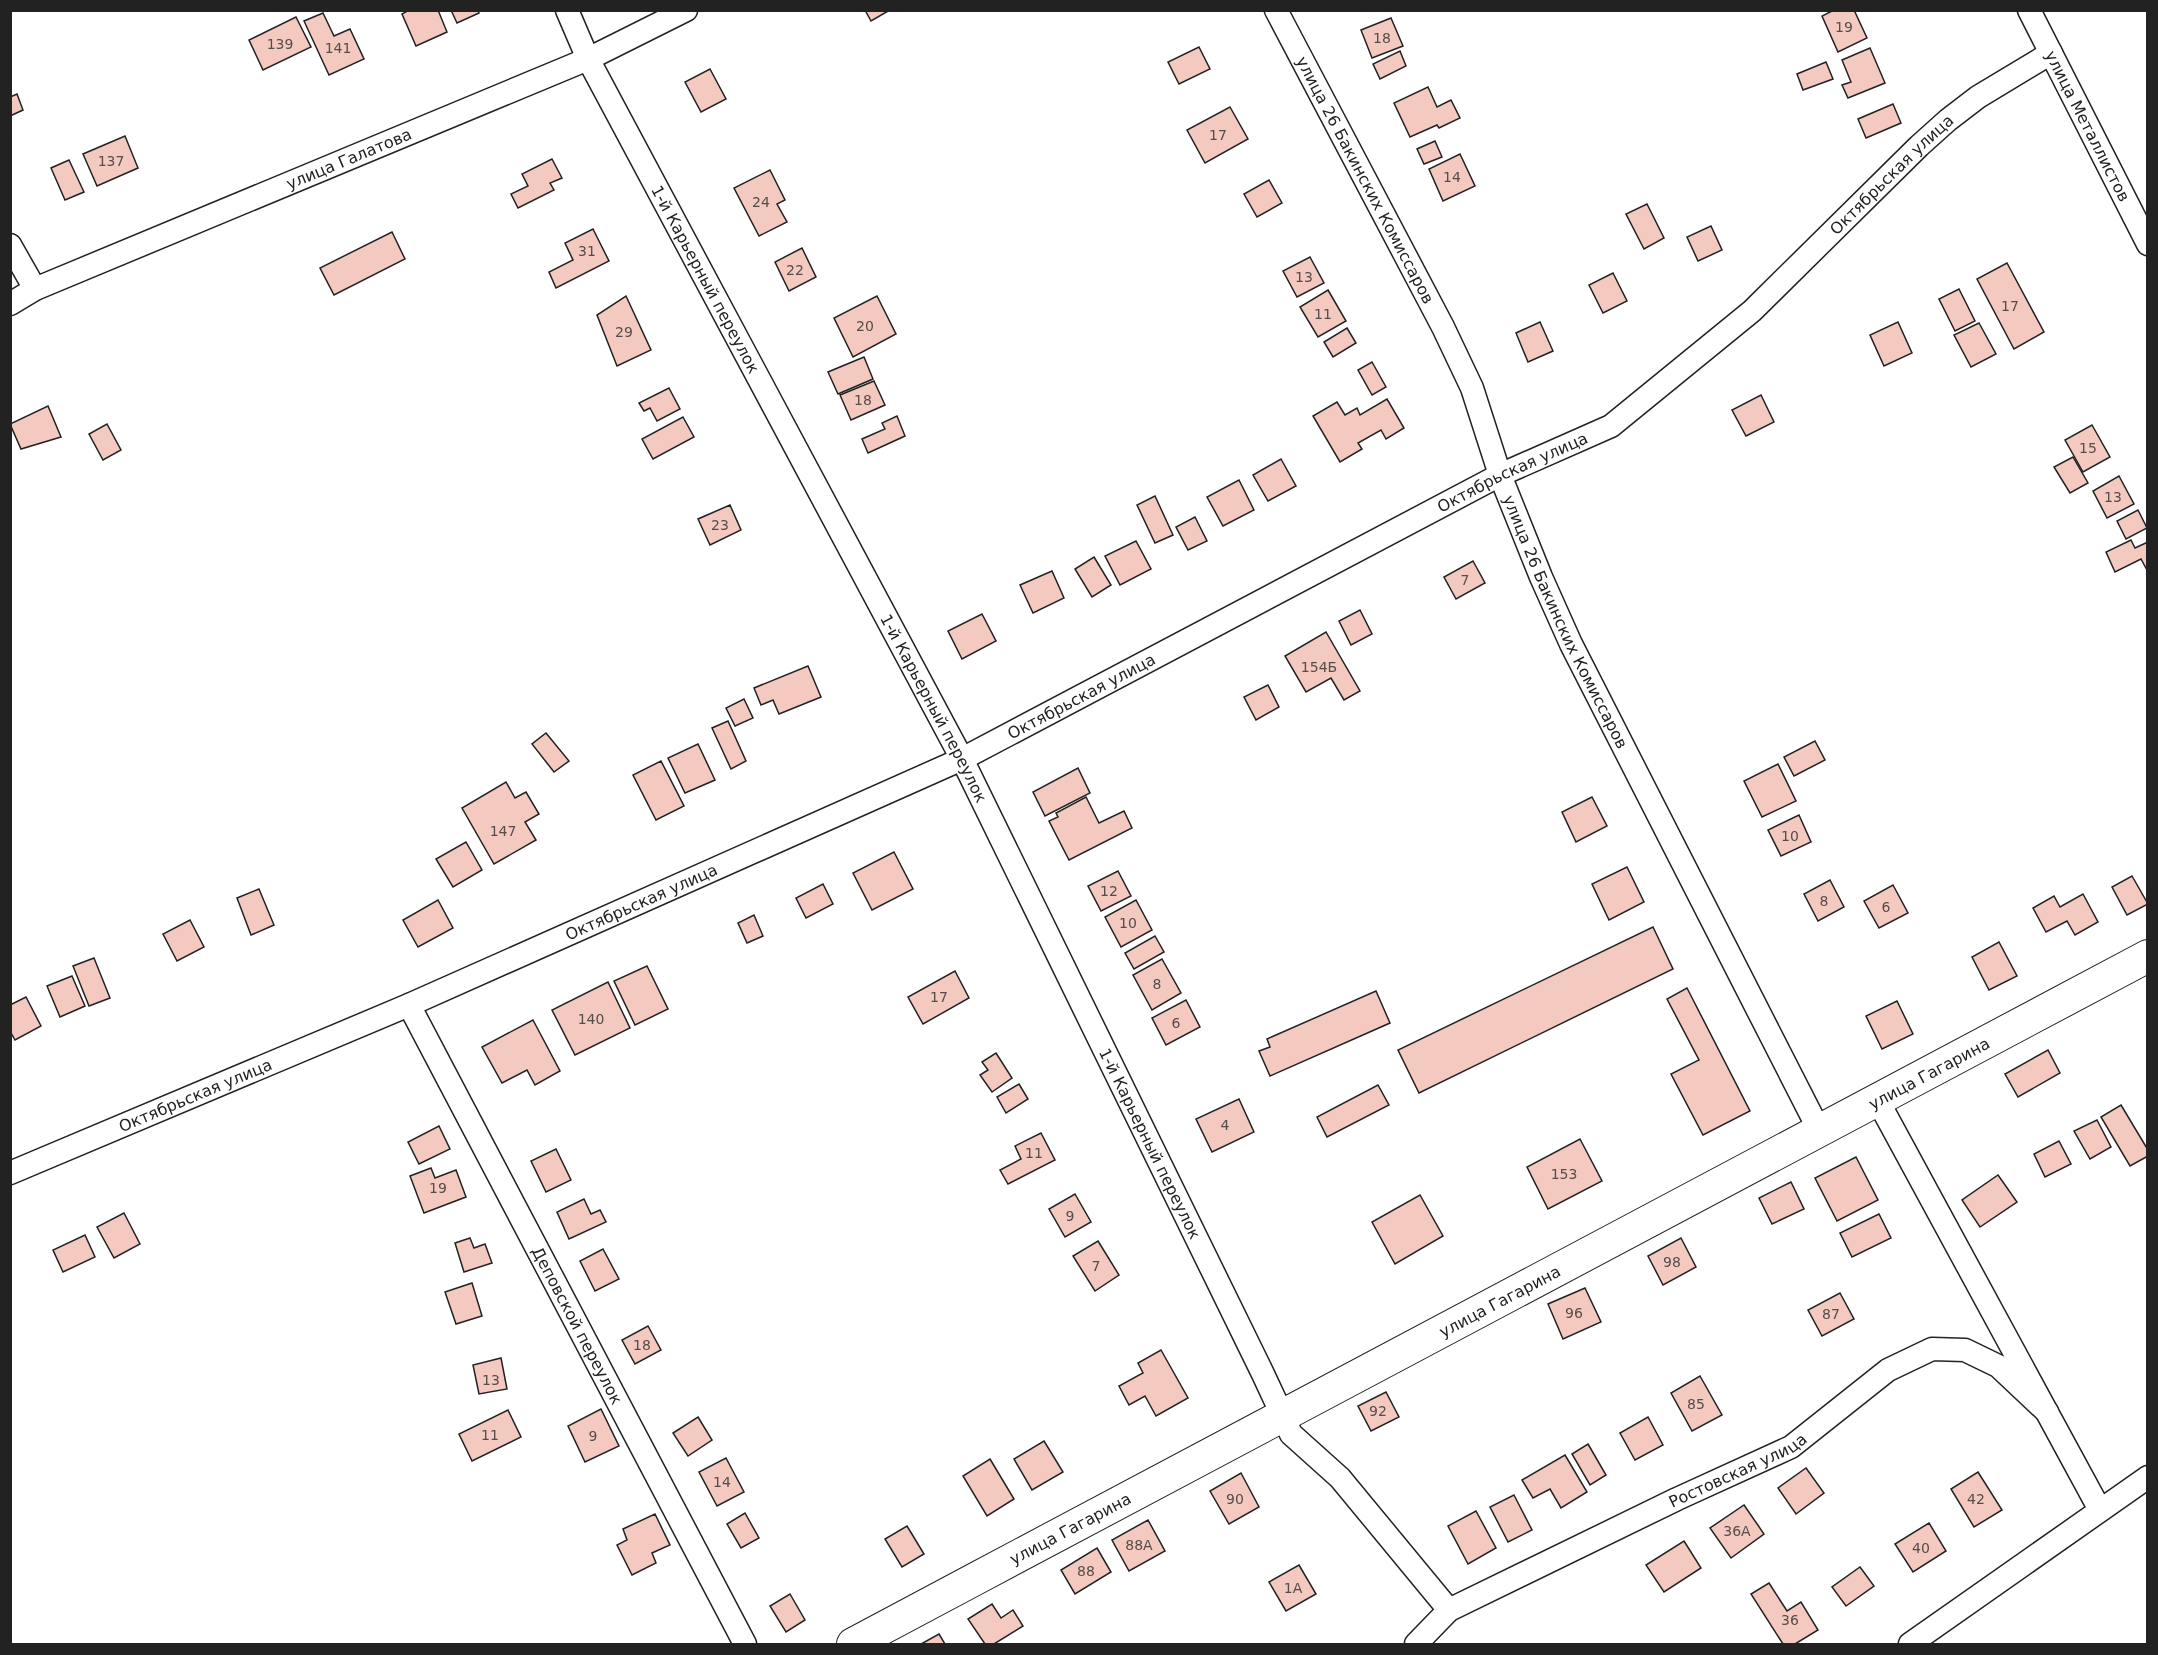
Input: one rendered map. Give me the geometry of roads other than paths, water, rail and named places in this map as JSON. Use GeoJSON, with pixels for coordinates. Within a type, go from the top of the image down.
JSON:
{"type":"FeatureCollection","features":[{"type":"Feature","properties":{"kind":"main road","name":"улица Гагарина"},"geometry":{"type":"LineString","coordinates":[[853,1644],[2148,956]]}},
{"type":"Feature","properties":{"kind":"street","name":"1-й Карьерный переулок"},"geometry":{"type":"LineString","coordinates":[[567,10],[588,58],[962,759],[1263,1374],[1281,1416],[1292,1434],[1340,1478],[1449,1610]]}},
{"type":"Feature","properties":{"kind":"street","name":"улица Галатова"},"geometry":{"type":"LineString","coordinates":[[10,304],[35,289],[588,58],[686,10]]}},
{"type":"Feature","properties":{"kind":"street","name":"улица 26 Бакинских Комиссаров"},"geometry":{"type":"LineString","coordinates":[[1276,10],[1443,327],[1472,387],[1500,475],[1571,644],[1820,1132]]}},
{"type":"Feature","properties":{"kind":"street","name":"улица Металлистов"},"geometry":{"type":"LineString","coordinates":[[2029,10],[2148,244]]}},
{"type":"Feature","properties":{"kind":"street","name":"Октябрьская улица"},"geometry":{"type":"LineString","coordinates":[[10,1173],[409,1005],[962,759],[1500,475],[1611,426],[1752,311],[1918,146],[1948,120],[1978,97],[2050,53]]}},
{"type":"Feature","properties":{"kind":"street"},"geometry":{"type":"LineString","coordinates":[[10,245],[35,289]]}},
{"type":"Feature","properties":{"kind":"street","name":"Деповской переулок"},"geometry":{"type":"LineString","coordinates":[[409,1005],[745,1644]]}},
{"type":"Feature","properties":{"kind":"street"},"geometry":{"type":"LineString","coordinates":[[1878,1101],[2100,1510]]}},
{"type":"Feature","properties":{"kind":"street","name":"Ростовская улица"},"geometry":{"type":"LineString","coordinates":[[1416,1644],[1449,1610],[1677,1499],[1791,1447],[1888,1370],[1932,1349],[1965,1350],[1998,1366],[2046,1412]]}},
{"type":"Feature","properties":{"kind":"street"},"geometry":{"type":"LineString","coordinates":[[1910,1644],[2148,1477]]}}]}
